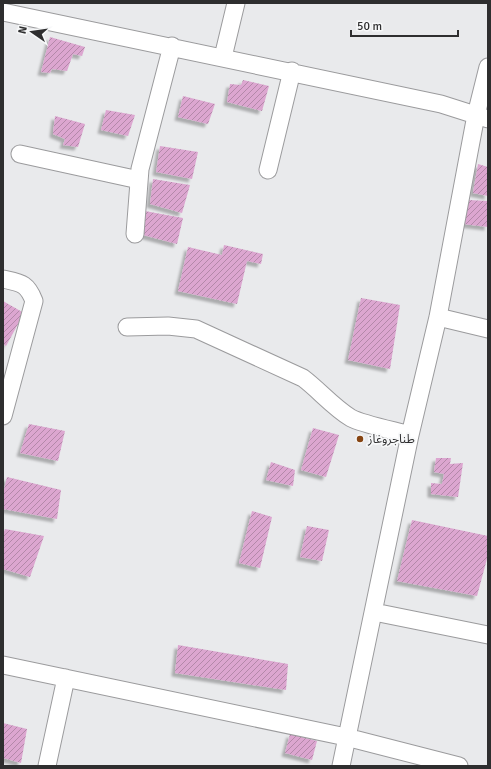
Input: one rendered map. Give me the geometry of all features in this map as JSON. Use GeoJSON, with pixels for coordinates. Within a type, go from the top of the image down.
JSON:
{"type":"FeatureCollection","features":[{"type":"Feature","properties":{"kind":"street"},"geometry":{"type":"LineString","coordinates":[[224,57],[236,3]]}},
{"type":"Feature","properties":{"kind":"street"},"geometry":{"type":"LineString","coordinates":[[3,12],[292,71],[441,104],[482,117]]}},
{"type":"Feature","properties":{"kind":"street"},"geometry":{"type":"LineString","coordinates":[[136,234],[140,169],[172,46]]}},
{"type":"Feature","properties":{"kind":"street"},"geometry":{"type":"LineString","coordinates":[[341,766],[410,435],[438,317],[482,117],[488,67]]}},
{"type":"Feature","properties":{"kind":"street"},"geometry":{"type":"LineString","coordinates":[[268,170],[292,71]]}},
{"type":"Feature","properties":{"kind":"street"},"geometry":{"type":"LineString","coordinates":[[20,154],[139,180]]}},
{"type":"Feature","properties":{"kind":"street"},"geometry":{"type":"LineString","coordinates":[[3,279],[20,283],[29,289],[34,301],[4,405]]}},
{"type":"Feature","properties":{"kind":"street"},"geometry":{"type":"LineString","coordinates":[[438,317],[488,329]]}},
{"type":"Feature","properties":{"kind":"street"},"geometry":{"type":"LineString","coordinates":[[127,327],[168,326],[196,329],[303,378],[333,405],[352,418],[410,435]]}},
{"type":"Feature","properties":{"kind":"street"},"geometry":{"type":"LineString","coordinates":[[374,612],[488,636]]}},
{"type":"Feature","properties":{"kind":"street"},"geometry":{"type":"LineString","coordinates":[[3,665],[346,737],[459,766]]}},
{"type":"Feature","properties":{"kind":"street"},"geometry":{"type":"LineString","coordinates":[[47,766],[66,678]]}},
{"type":"Feature","properties":{"kind":"building"},"geometry":{"type":"Polygon","coordinates":[[[50,37],[85,47],[82,56],[73,54],[67,71],[52,69],[50,73],[41,72],[50,37]]]}},
{"type":"Feature","properties":{"kind":"building"},"geometry":{"type":"Polygon","coordinates":[[[243,80],[269,86],[262,111],[227,102],[230,84],[241,85],[243,80]]]}},
{"type":"Feature","properties":{"kind":"building"},"geometry":{"type":"Polygon","coordinates":[[[183,96],[215,104],[208,124],[178,117],[183,96]]]}},
{"type":"Feature","properties":{"kind":"building"},"geometry":{"type":"Polygon","coordinates":[[[106,110],[135,115],[128,136],[101,130],[106,110]]]}},
{"type":"Feature","properties":{"kind":"building"},"geometry":{"type":"Polygon","coordinates":[[[55,116],[85,124],[78,147],[63,145],[65,139],[53,134],[55,116]]]}},
{"type":"Feature","properties":{"kind":"building"},"geometry":{"type":"Polygon","coordinates":[[[160,146],[198,152],[192,179],[156,172],[160,146]]]}},
{"type":"Feature","properties":{"kind":"building"},"geometry":{"type":"Polygon","coordinates":[[[478,164],[488,167],[488,196],[473,193],[478,164]]]}},
{"type":"Feature","properties":{"kind":"building"},"geometry":{"type":"Polygon","coordinates":[[[153,179],[190,185],[182,213],[150,204],[153,179]]]}},
{"type":"Feature","properties":{"kind":"building"},"geometry":{"type":"Polygon","coordinates":[[[469,200],[488,201],[488,227],[463,224],[469,200]]]}},
{"type":"Feature","properties":{"kind":"building"},"geometry":{"type":"Polygon","coordinates":[[[145,211],[183,218],[177,244],[143,235],[145,211]]]}},
{"type":"Feature","properties":{"kind":"building"},"geometry":{"type":"Polygon","coordinates":[[[224,245],[263,254],[261,264],[247,261],[237,304],[178,291],[188,247],[222,255],[224,245]]]}},
{"type":"Feature","properties":{"kind":"building"},"geometry":{"type":"Polygon","coordinates":[[[361,298],[400,305],[390,369],[348,360],[361,298]]]}},
{"type":"Feature","properties":{"kind":"building"},"geometry":{"type":"Polygon","coordinates":[[[3,301],[24,313],[6,346],[3,344],[3,301]]]}},
{"type":"Feature","properties":{"kind":"building"},"geometry":{"type":"Polygon","coordinates":[[[29,424],[65,431],[58,461],[20,453],[29,424]]]}},
{"type":"Feature","properties":{"kind":"building"},"geometry":{"type":"Polygon","coordinates":[[[313,428],[339,435],[326,477],[301,470],[313,428]]]}},
{"type":"Feature","properties":{"kind":"building"},"geometry":{"type":"Polygon","coordinates":[[[436,458],[451,458],[450,464],[463,463],[458,497],[431,494],[431,483],[442,484],[444,474],[434,472],[436,458]]]}},
{"type":"Feature","properties":{"kind":"building"},"geometry":{"type":"Polygon","coordinates":[[[271,462],[295,470],[293,486],[266,480],[271,462]]]}},
{"type":"Feature","properties":{"kind":"building"},"geometry":{"type":"Polygon","coordinates":[[[7,477],[61,490],[57,519],[3,509],[3,494],[7,477]]]}},
{"type":"Feature","properties":{"kind":"building"},"geometry":{"type":"Polygon","coordinates":[[[252,511],[272,517],[260,568],[239,563],[252,511]]]}},
{"type":"Feature","properties":{"kind":"building"},"geometry":{"type":"Polygon","coordinates":[[[412,520],[488,536],[488,555],[477,596],[397,581],[412,520]]]}},
{"type":"Feature","properties":{"kind":"building"},"geometry":{"type":"Polygon","coordinates":[[[307,526],[329,530],[322,561],[300,557],[307,526]]]}},
{"type":"Feature","properties":{"kind":"building"},"geometry":{"type":"Polygon","coordinates":[[[5,529],[44,536],[30,577],[3,569],[3,534],[5,529]]]}},
{"type":"Feature","properties":{"kind":"building"},"geometry":{"type":"Polygon","coordinates":[[[178,645],[288,664],[286,690],[175,673],[178,645]]]}},
{"type":"Feature","properties":{"kind":"building"},"geometry":{"type":"Polygon","coordinates":[[[3,723],[27,729],[21,763],[3,758],[3,723]]]}},
{"type":"Feature","properties":{"kind":"building"},"geometry":{"type":"Polygon","coordinates":[[[290,734],[317,741],[312,760],[285,753],[290,734]]]}},
{"type":"Feature","properties":{"kind":"place","name":"طناجروغاز"},"geometry":{"type":"Point","coordinates":[360,439]}}]}
